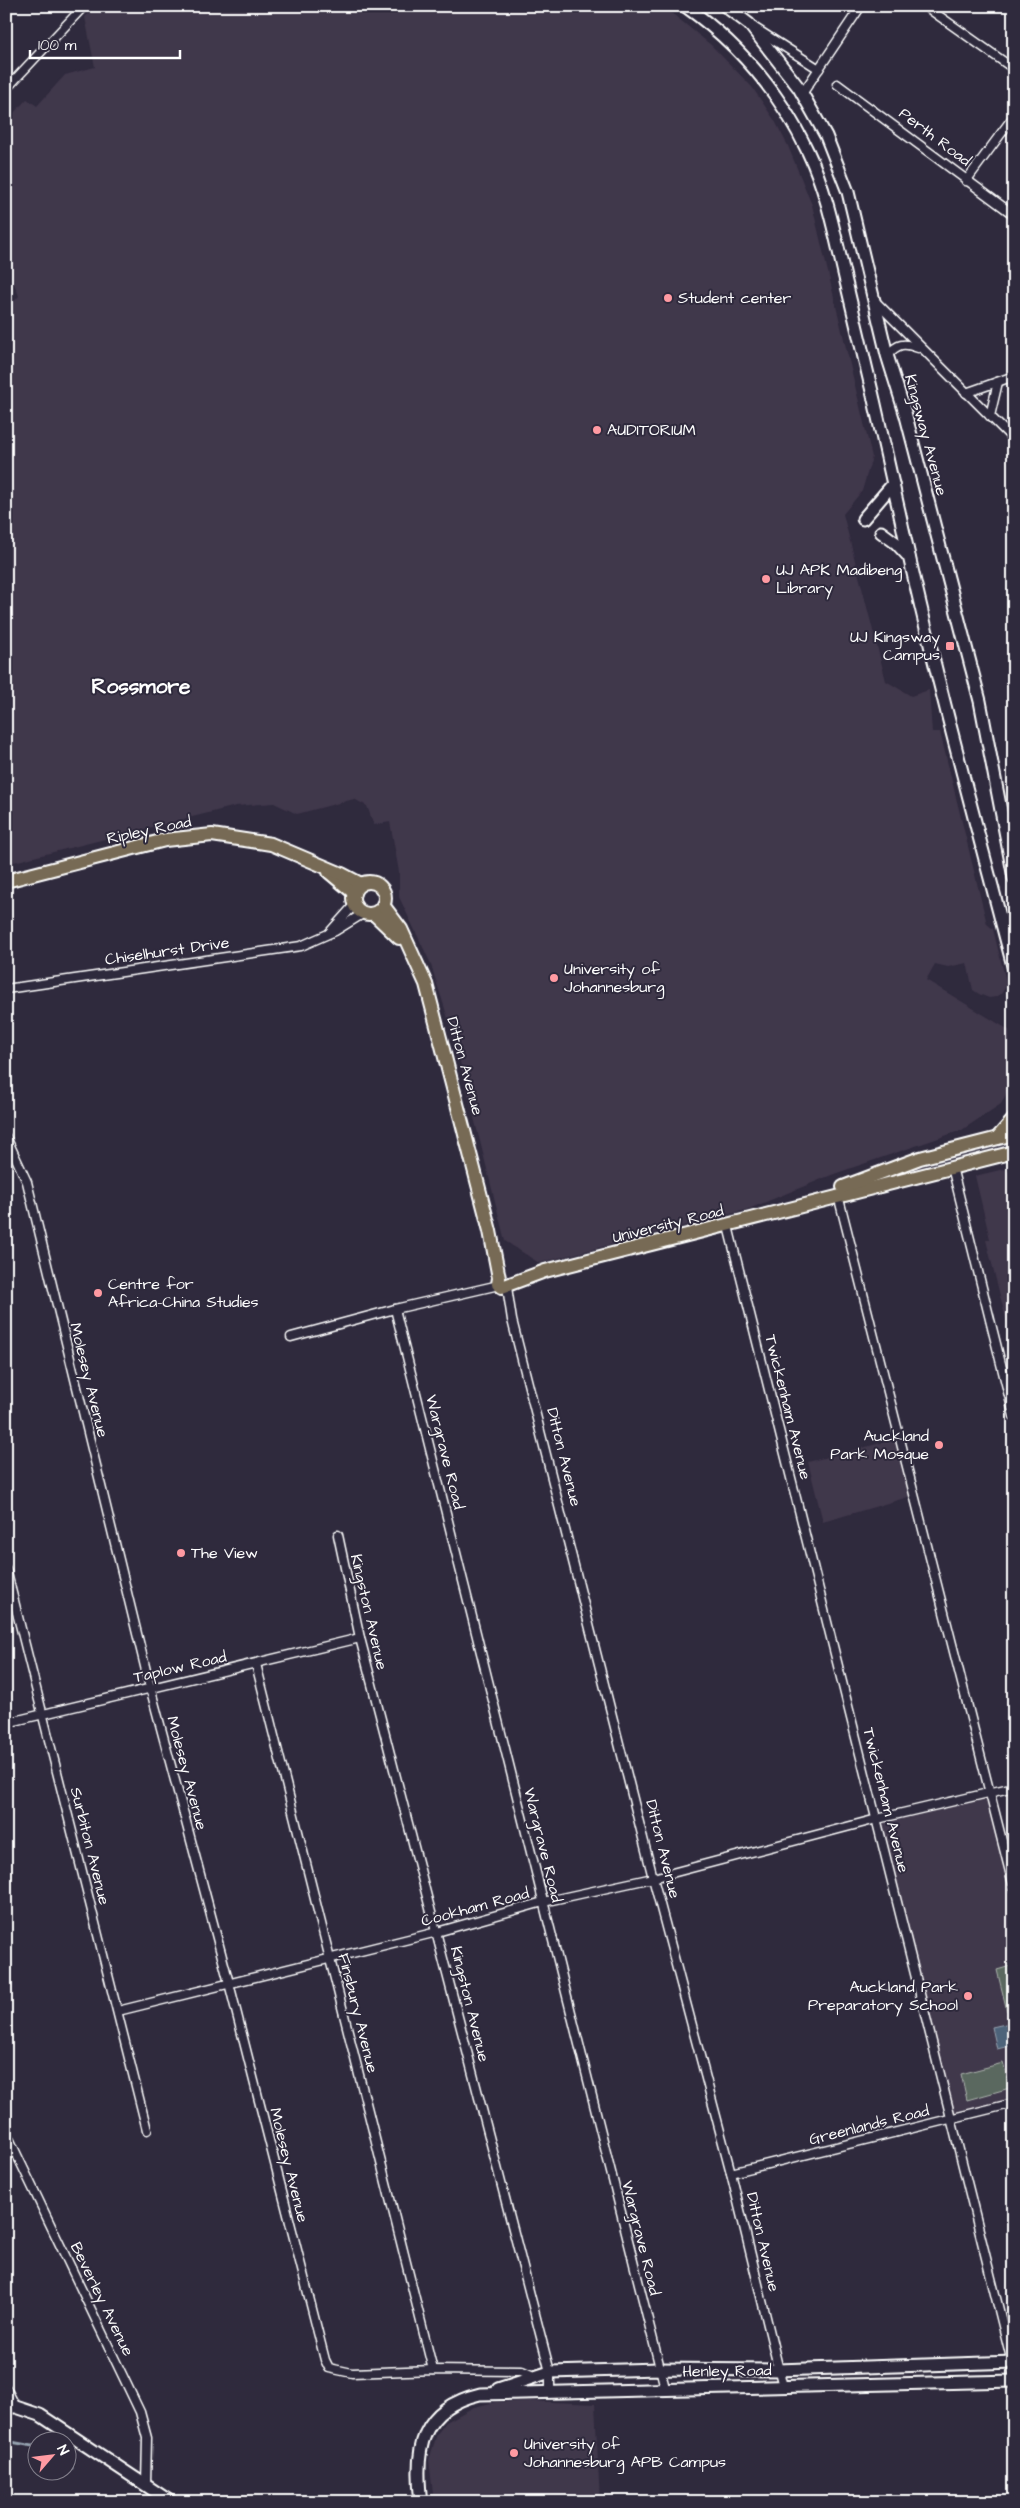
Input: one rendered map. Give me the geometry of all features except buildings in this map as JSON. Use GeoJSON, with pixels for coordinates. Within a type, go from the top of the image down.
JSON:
{"type":"FeatureCollection","features":[{"type":"Feature","properties":{"kind":"main road"},"geometry":{"type":"LineString","coordinates":[[685,6],[723,35],[750,62],[786,110],[813,164],[825,198],[910,558],[1014,970]]}},
{"type":"Feature","properties":{"kind":"main road"},"geometry":{"type":"LineString","coordinates":[[726,6],[749,24]]}},
{"type":"Feature","properties":{"kind":"main road","name":"Kingsway Avenue"},"geometry":{"type":"LineString","coordinates":[[749,24],[776,57],[802,94],[838,162],[848,192],[887,356],[906,416],[980,701],[1014,878]]}},
{"type":"Feature","properties":{"kind":"main road"},"geometry":{"type":"LineString","coordinates":[[863,519],[893,484]]}},
{"type":"Feature","properties":{"kind":"main road"},"geometry":{"type":"LineString","coordinates":[[881,532],[896,543],[910,558]]}},
{"type":"Feature","properties":{"kind":"main road","name":"Ripley Road"},"geometry":{"type":"LineString","coordinates":[[6,881],[165,840],[212,835],[271,844],[293,852],[342,874],[357,894]]}},
{"type":"Feature","properties":{"kind":"main road","name":"Ditton Avenue"},"geometry":{"type":"LineString","coordinates":[[374,911],[385,895],[380,886],[370,882],[357,894],[374,911],[400,929],[426,984],[503,1282]]}},
{"type":"Feature","properties":{"kind":"main road"},"geometry":{"type":"LineString","coordinates":[[996,1138],[1014,1119]]}},
{"type":"Feature","properties":{"kind":"main road","name":"University Road"},"geometry":{"type":"LineString","coordinates":[[799,1205],[893,1167],[1014,1134]]}},
{"type":"Feature","properties":{"kind":"main road","name":"University Road"},"geometry":{"type":"LineString","coordinates":[[503,1282],[728,1226],[838,1195],[1014,1152]]}},
{"type":"Feature","properties":{"kind":"main road","name":"Henley Road"},"geometry":{"type":"LineString","coordinates":[[490,2393],[550,2372],[659,2369],[777,2370],[1013,2362]]}},
{"type":"Feature","properties":{"kind":"main road","name":"Henley Road"},"geometry":{"type":"LineString","coordinates":[[490,2393],[1014,2382]]}},
{"type":"Feature","properties":{"kind":"main road"},"geometry":{"type":"LineString","coordinates":[[422,2502],[419,2453],[427,2428],[439,2414],[454,2402],[490,2393]]}},
{"type":"Feature","properties":{"kind":"main road"},"geometry":{"type":"LineString","coordinates":[[11,2407],[48,2420],[171,2502]]}},
{"type":"Feature","properties":{"kind":"street"},"geometry":{"type":"LineString","coordinates":[[6,89],[84,6]]}},
{"type":"Feature","properties":{"kind":"street"},"geometry":{"type":"LineString","coordinates":[[802,94],[861,6]]}},
{"type":"Feature","properties":{"kind":"street"},"geometry":{"type":"LineString","coordinates":[[925,6],[1014,69]]}},
{"type":"Feature","properties":{"kind":"street"},"geometry":{"type":"LineString","coordinates":[[749,24],[819,69]]}},
{"type":"Feature","properties":{"kind":"street","name":"Perth Road"},"geometry":{"type":"LineString","coordinates":[[837,84],[1014,215]]}},
{"type":"Feature","properties":{"kind":"street"},"geometry":{"type":"LineString","coordinates":[[966,181],[1014,116]]}},
{"type":"Feature","properties":{"kind":"street"},"geometry":{"type":"LineString","coordinates":[[875,301],[1014,440]]}},
{"type":"Feature","properties":{"kind":"street"},"geometry":{"type":"LineString","coordinates":[[887,356],[900,344],[908,344],[920,348]]}},
{"type":"Feature","properties":{"kind":"street"},"geometry":{"type":"LineString","coordinates":[[966,393],[1014,376]]}},
{"type":"Feature","properties":{"kind":"street"},"geometry":{"type":"LineString","coordinates":[[990,416],[998,382]]}},
{"type":"Feature","properties":{"kind":"street","name":"Chiselhurst Drive"},"geometry":{"type":"LineString","coordinates":[[329,933],[357,894]]}},
{"type":"Feature","properties":{"kind":"street","name":"Chiselhurst Drive"},"geometry":{"type":"LineString","coordinates":[[6,989],[301,946],[374,911]]}},
{"type":"Feature","properties":{"kind":"street","name":"Molesey Avenue"},"geometry":{"type":"LineString","coordinates":[[6,1137],[27,1182],[150,1687],[229,1983],[320,2343],[329,2368],[352,2373],[433,2370]]}},
{"type":"Feature","properties":{"kind":"street"},"geometry":{"type":"LineString","coordinates":[[952,1167],[1014,1416]]}},
{"type":"Feature","properties":{"kind":"street"},"geometry":{"type":"LineString","coordinates":[[838,1195],[1014,1888]]}},
{"type":"Feature","properties":{"kind":"street","name":"Twickenham Avenue"},"geometry":{"type":"LineString","coordinates":[[728,1226],[1013,2362],[1014,2382]]}},
{"type":"Feature","properties":{"kind":"street","name":"University Road"},"geometry":{"type":"LineString","coordinates":[[290,1337],[503,1282]]}},
{"type":"Feature","properties":{"kind":"street","name":"Ditton Avenue"},"geometry":{"type":"LineString","coordinates":[[503,1282],[653,1878],[731,2173],[782,2387]]}},
{"type":"Feature","properties":{"kind":"street","name":"Wargrave Road"},"geometry":{"type":"LineString","coordinates":[[395,1309],[665,2388]]}},
{"type":"Feature","properties":{"kind":"street","name":"Kingston Avenue"},"geometry":{"type":"LineString","coordinates":[[338,1535],[360,1638],[550,2372],[550,2391]]}},
{"type":"Feature","properties":{"kind":"street","name":"Surbiton Avenue"},"geometry":{"type":"LineString","coordinates":[[6,1569],[147,2130]]}},
{"type":"Feature","properties":{"kind":"street","name":"Taplow Road"},"geometry":{"type":"LineString","coordinates":[[6,1722],[360,1638]]}},
{"type":"Feature","properties":{"kind":"street","name":"Finsbury Avenue"},"geometry":{"type":"LineString","coordinates":[[256,1664],[433,2370]]}},
{"type":"Feature","properties":{"kind":"street","name":"Cookham Road"},"geometry":{"type":"LineString","coordinates":[[118,2011],[437,1932],[544,1902],[653,1878],[1014,1787]]}},
{"type":"Feature","properties":{"kind":"street","name":"Greenlands Road"},"geometry":{"type":"LineString","coordinates":[[731,2173],[1014,2103]]}},
{"type":"Feature","properties":{"kind":"street","name":"Beverley Avenue"},"geometry":{"type":"LineString","coordinates":[[6,2132],[140,2412],[147,2438],[146,2485]]}},
{"type":"Feature","properties":{"kind":"street"},"geometry":{"type":"LineString","coordinates":[[433,2370],[522,2371],[536,2377]]}},
{"type":"Feature","properties":{"kind":"street"},"geometry":{"type":"LineString","coordinates":[[6,2388],[11,2407]]}},
{"type":"Feature","properties":{"kind":"shaded area"},"geometry":{"type":"Polygon","coordinates":[[[96,6],[663,6],[711,45],[752,87],[775,121],[788,146],[812,205],[872,457],[862,491],[843,514],[886,681],[911,696],[929,690],[932,732],[940,732],[987,924],[993,929],[1007,985],[1001,994],[996,997],[989,998],[979,994],[973,990],[967,963],[948,967],[935,964],[926,980],[1014,1033],[1014,1079],[1001,1104],[962,1130],[834,1174],[746,1210],[539,1263],[505,1241],[453,1034],[430,962],[399,897],[399,872],[390,822],[374,825],[367,806],[354,799],[297,814],[274,803],[236,806],[6,864],[6,310],[19,296],[6,263],[6,121],[27,99],[37,106],[65,75],[95,67],[85,17],[96,6]]]}},
{"type":"Feature","properties":{"kind":"shaded area"},"geometry":{"type":"Polygon","coordinates":[[[1004,1169],[1014,1175],[1014,1351],[986,1240],[990,1239],[975,1176],[1004,1169]]]}},
{"type":"Feature","properties":{"kind":"shaded area"},"geometry":{"type":"Polygon","coordinates":[[[900,1438],[915,1495],[823,1522],[808,1462],[900,1438]]]}},
{"type":"Feature","properties":{"kind":"shaded area","name":"Auckland Park Preparatory School"},"geometry":{"type":"Polygon","coordinates":[[[990,1793],[1014,1888],[1014,2103],[952,2118],[877,1819],[990,1793]]]}},
{"type":"Feature","properties":{"kind":"shaded area","name":"University of Johannesburg APB Campus"},"geometry":{"type":"Polygon","coordinates":[[[530,2401],[595,2404],[600,2502],[434,2502],[429,2460],[437,2434],[446,2422],[474,2407],[496,2402],[530,2401]]]}},
{"type":"Feature","properties":{"kind":"green space"},"geometry":{"type":"Polygon","coordinates":[[[1014,1965],[1014,2009],[1007,2011],[997,1970],[1014,1965]]]}},
{"type":"Feature","properties":{"kind":"green space"},"geometry":{"type":"Polygon","coordinates":[[[1003,2063],[1010,2088],[967,2100],[961,2074],[1003,2063]]]}},
{"type":"Feature","properties":{"kind":"water"},"geometry":{"type":"Polygon","coordinates":[[[1014,2022],[1014,2045],[997,2049],[992,2027],[1014,2022]]]}},
{"type":"Feature","properties":{"kind":"waterway"},"geometry":{"type":"LineString","coordinates":[[6,2441],[28,2445]]}},
{"type":"Feature","properties":{"kind":"place","name":"Student center"},"geometry":{"type":"Point","coordinates":[668,298]}},
{"type":"Feature","properties":{"kind":"place","name":"AUDITORIUM"},"geometry":{"type":"Point","coordinates":[597,430]}},
{"type":"Feature","properties":{"kind":"place","name":"UJ APK Madibeng Library"},"geometry":{"type":"Point","coordinates":[766,579]}},
{"type":"Feature","properties":{"kind":"place","name":"UJ Kingsway Campus"},"geometry":{"type":"Point","coordinates":[950,646]}},
{"type":"Feature","properties":{"kind":"place","name":"University of Johannesburg"},"geometry":{"type":"Point","coordinates":[554,978]}},
{"type":"Feature","properties":{"kind":"place","name":"Centre for Africa-China Studies"},"geometry":{"type":"Point","coordinates":[98,1293]}},
{"type":"Feature","properties":{"kind":"place","name":"Auckland Park Mosque"},"geometry":{"type":"Point","coordinates":[939,1445]}},
{"type":"Feature","properties":{"kind":"place","name":"The View"},"geometry":{"type":"Point","coordinates":[181,1553]}},
{"type":"Feature","properties":{"kind":"place","name":"Auckland Park Preparatory School"},"geometry":{"type":"Point","coordinates":[968,1996]}},
{"type":"Feature","properties":{"kind":"place","name":"University of Johannesburg APB Campus"},"geometry":{"type":"Point","coordinates":[514,2453]}},
{"type":"Feature","properties":{"kind":"district","name":"Rossmore"},"geometry":{"type":"Point","coordinates":[141,686]}}]}
